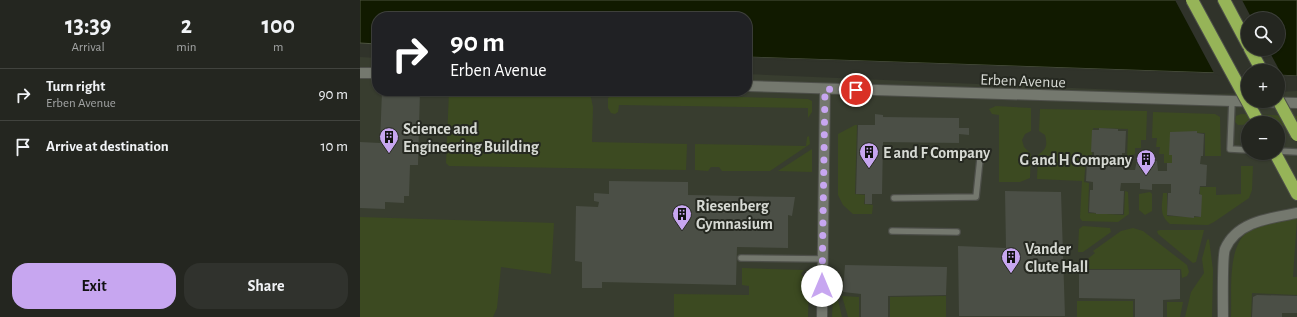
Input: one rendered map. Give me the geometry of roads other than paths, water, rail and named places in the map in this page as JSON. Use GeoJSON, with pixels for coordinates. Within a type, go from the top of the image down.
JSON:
{"type":"FeatureCollection","features":[{"type":"Feature","properties":{"kind":"highway"},"geometry":{"type":"LineString","coordinates":[[1192,0],[1254,116]]}},
{"type":"Feature","properties":{"kind":"highway"},"geometry":{"type":"LineString","coordinates":[[1224,0],[1241,32]]}},
{"type":"Feature","properties":{"kind":"highway"},"geometry":{"type":"LineString","coordinates":[[1282,108],[1297,135]]}},
{"type":"Feature","properties":{"kind":"highway"},"geometry":{"type":"LineString","coordinates":[[1279,160],[1297,194]]}},
{"type":"Feature","properties":{"kind":"street"},"geometry":{"type":"LineString","coordinates":[[360,73],[372,73]]}},
{"type":"Feature","properties":{"kind":"street","name":"Erben Avenue"},"geometry":{"type":"LineString","coordinates":[[752,86],[1297,103]]}},
{"type":"Feature","properties":{"kind":"street"},"geometry":{"type":"LineString","coordinates":[[822,317],[825,89]]}},
{"type":"Feature","properties":{"kind":"street"},"geometry":{"type":"LineString","coordinates":[[1223,317],[1225,249],[1239,231],[1253,223],[1297,213]]}},
{"type":"Feature","properties":{"kind":"lane"},"geometry":{"type":"LineString","coordinates":[[1232,101],[1230,149],[1241,150]]}},
{"type":"Feature","properties":{"kind":"lane"},"geometry":{"type":"LineString","coordinates":[[1285,152],[1297,152]]}},
{"type":"Feature","properties":{"kind":"lane"},"geometry":{"type":"LineString","coordinates":[[894,198],[976,197],[980,159]]}},
{"type":"Feature","properties":{"kind":"lane"},"geometry":{"type":"LineString","coordinates":[[892,231],[957,232]]}},
{"type":"Feature","properties":{"kind":"lane"},"geometry":{"type":"LineString","coordinates":[[741,258],[822,259]]}},
{"type":"Feature","properties":{"kind":"place","name":"Science and Engineering Building"},"geometry":{"type":"Point","coordinates":[389,154]}},
{"type":"Feature","properties":{"kind":"place","name":"E and F Company"},"geometry":{"type":"Point","coordinates":[869,169]}},
{"type":"Feature","properties":{"kind":"place","name":"G and H Company"},"geometry":{"type":"Point","coordinates":[1146,176]}},
{"type":"Feature","properties":{"kind":"place","name":"Riesenberg Gymnasium"},"geometry":{"type":"Point","coordinates":[682,231]}},
{"type":"Feature","properties":{"kind":"place","name":"Vander Clute Hall"},"geometry":{"type":"Point","coordinates":[1011,274]}}]}
